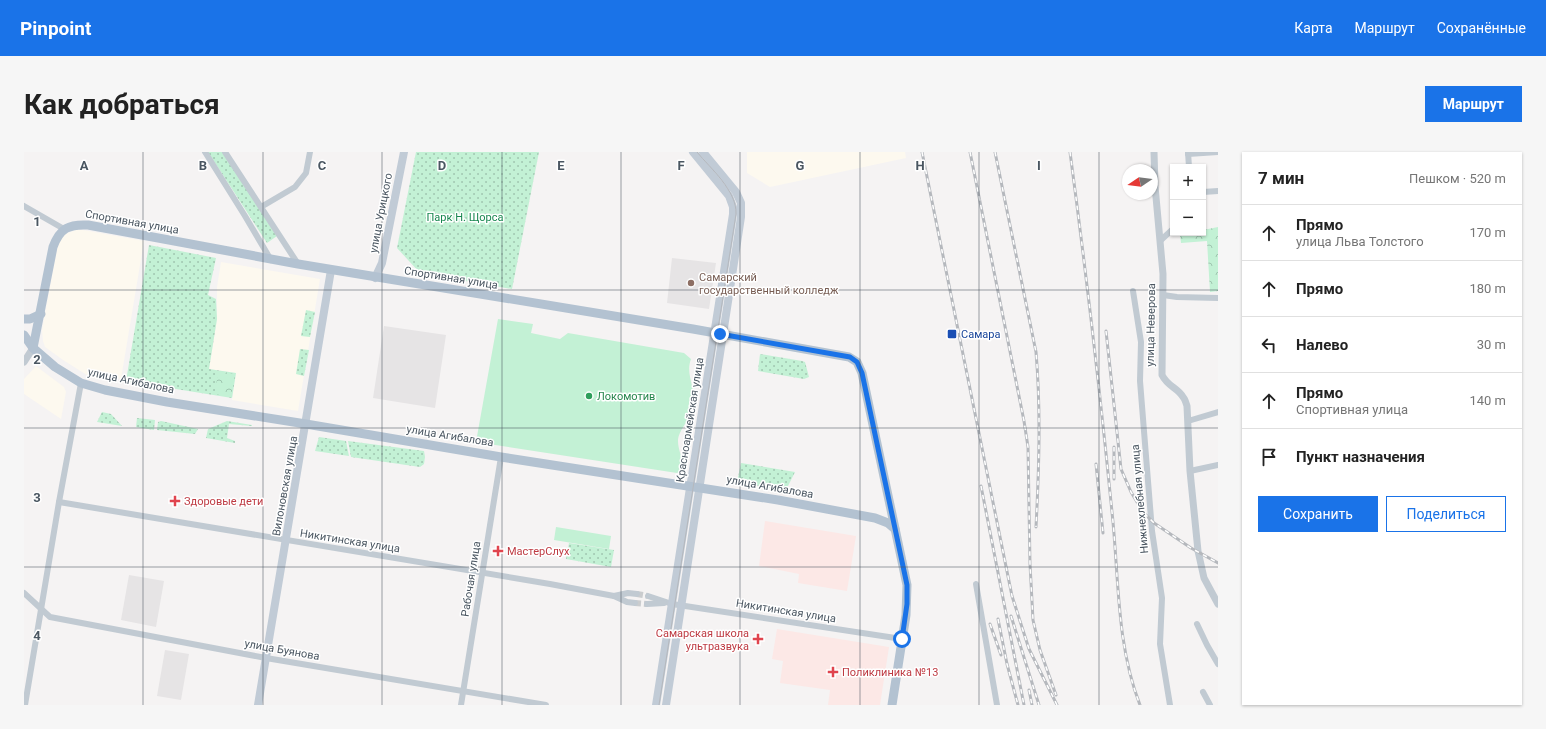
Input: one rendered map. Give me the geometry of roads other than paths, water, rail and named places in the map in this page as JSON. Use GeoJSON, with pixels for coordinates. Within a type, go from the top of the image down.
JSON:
{"type":"FeatureCollection","features":[{"type":"Feature","properties":{"kind":"main road","name":"улица Урицкого"},"geometry":{"type":"LineString","coordinates":[[375,278],[382,263],[404,152]]}},
{"type":"Feature","properties":{"kind":"main road","name":"Красноармейская улица"},"geometry":{"type":"LineString","coordinates":[[666,705],[700,488],[733,207],[732,201],[726,191],[693,152]]}},
{"type":"Feature","properties":{"kind":"main road","name":"Красноармейская улица"},"geometry":{"type":"LineString","coordinates":[[656,705],[670,603],[741,217],[741,202],[736,192],[703,152]]}},
{"type":"Feature","properties":{"kind":"main road","name":"Спортивная улица"},"geometry":{"type":"LineString","coordinates":[[64,229],[78,225],[88,225],[271,260],[719,334],[836,354],[854,359],[861,370],[890,502],[907,591],[906,615],[892,705]]}},
{"type":"Feature","properties":{"kind":"main road"},"geometry":{"type":"LineString","coordinates":[[33,348],[41,314],[53,247],[57,236],[64,229]]}},
{"type":"Feature","properties":{"kind":"main road","name":"Вилоновская улица"},"geometry":{"type":"LineString","coordinates":[[258,705],[287,540],[331,270]]}},
{"type":"Feature","properties":{"kind":"main road"},"geometry":{"type":"LineString","coordinates":[[24,319],[30,319],[41,314]]}},
{"type":"Feature","properties":{"kind":"main road","name":"улица Агибалова"},"geometry":{"type":"LineString","coordinates":[[24,335],[33,348],[55,368],[81,383],[105,390],[167,402],[501,457],[778,500],[875,518],[888,523],[895,529]]}},
{"type":"Feature","properties":{"kind":"main road"},"geometry":{"type":"LineString","coordinates":[[875,518],[884,515],[890,502]]}},
{"type":"Feature","properties":{"kind":"street"},"geometry":{"type":"LineString","coordinates":[[205,152],[271,260]]}},
{"type":"Feature","properties":{"kind":"street"},"geometry":{"type":"LineString","coordinates":[[225,152],[298,264]]}},
{"type":"Feature","properties":{"kind":"street"},"geometry":{"type":"LineString","coordinates":[[261,207],[295,187],[306,173],[310,152]]}},
{"type":"Feature","properties":{"kind":"street","name":"улица Неверова"},"geometry":{"type":"LineString","coordinates":[[1154,152],[1155,186],[1163,274],[1162,375],[1170,386],[1184,397],[1187,406],[1190,471],[1198,551],[1204,578],[1218,604]]}},
{"type":"Feature","properties":{"kind":"street"},"geometry":{"type":"LineString","coordinates":[[1190,164],[1188,153],[1218,152]]}},
{"type":"Feature","properties":{"kind":"street"},"geometry":{"type":"LineString","coordinates":[[1206,192],[1218,191]]}},
{"type":"Feature","properties":{"kind":"street"},"geometry":{"type":"LineString","coordinates":[[24,206],[64,229]]}},
{"type":"Feature","properties":{"kind":"street"},"geometry":{"type":"LineString","coordinates":[[1161,240],[1170,232]]}},
{"type":"Feature","properties":{"kind":"street","name":"Нижнехлебная улица"},"geometry":{"type":"LineString","coordinates":[[1133,291],[1141,342],[1140,381],[1152,531],[1162,598],[1160,644],[1170,705]]}},
{"type":"Feature","properties":{"kind":"street"},"geometry":{"type":"LineString","coordinates":[[1163,295],[1177,297],[1218,298]]}},
{"type":"Feature","properties":{"kind":"street"},"geometry":{"type":"LineString","coordinates":[[24,362],[33,348]]}},
{"type":"Feature","properties":{"kind":"street"},"geometry":{"type":"LineString","coordinates":[[25,705],[59,502],[81,383]]}},
{"type":"Feature","properties":{"kind":"street"},"geometry":{"type":"LineString","coordinates":[[1188,421],[1218,412]]}},
{"type":"Feature","properties":{"kind":"street","name":"Рабочая улица"},"geometry":{"type":"LineString","coordinates":[[461,705],[501,457]]}},
{"type":"Feature","properties":{"kind":"street"},"geometry":{"type":"LineString","coordinates":[[1190,471],[1218,465]]}},
{"type":"Feature","properties":{"kind":"street","name":"Никитинская улица"},"geometry":{"type":"LineString","coordinates":[[59,502],[614,596],[627,602],[636,603]]}},
{"type":"Feature","properties":{"kind":"street"},"geometry":{"type":"LineString","coordinates":[[976,584],[997,705]]}},
{"type":"Feature","properties":{"kind":"street","name":"Никитинская улица"},"geometry":{"type":"LineString","coordinates":[[614,596],[628,592],[637,594]]}},
{"type":"Feature","properties":{"kind":"street","name":"улица Буянова"},"geometry":{"type":"LineString","coordinates":[[24,593],[50,617],[266,658],[464,690],[546,705]]}},
{"type":"Feature","properties":{"kind":"street","name":"Никитинская улица"},"geometry":{"type":"LineString","coordinates":[[648,596],[670,603],[902,639]]}},
{"type":"Feature","properties":{"kind":"street","name":"Никитинская улица"},"geometry":{"type":"LineString","coordinates":[[647,604],[670,603]]}},
{"type":"Feature","properties":{"kind":"street"},"geometry":{"type":"LineString","coordinates":[[1197,624],[1218,664]]}},
{"type":"Feature","properties":{"kind":"street"},"geometry":{"type":"LineString","coordinates":[[1203,692],[1210,705]]}},
{"type":"Feature","properties":{"kind":"tunnel"},"geometry":{"type":"LineString","coordinates":[[637,594],[648,596]]}},
{"type":"Feature","properties":{"kind":"tunnel"},"geometry":{"type":"LineString","coordinates":[[635,603],[647,604]]}},
{"type":"Feature","properties":{"kind":"tram line"},"geometry":{"type":"LineString","coordinates":[[659,705],[736,214],[735,205],[728,189],[697,152]]}},
{"type":"Feature","properties":{"kind":"railway"},"geometry":{"type":"LineString","coordinates":[[922,152],[1012,596],[1029,649],[1057,705]]}},
{"type":"Feature","properties":{"kind":"railway"},"geometry":{"type":"LineString","coordinates":[[970,152],[1024,421],[1028,447],[1030,564],[1033,620],[1040,650],[1056,695]]}},
{"type":"Feature","properties":{"kind":"railway"},"geometry":{"type":"LineString","coordinates":[[995,152],[1036,352],[1039,396],[1036,527]]}},
{"type":"Feature","properties":{"kind":"railway"},"geometry":{"type":"LineString","coordinates":[[1070,152],[1103,422],[1122,634],[1132,682],[1140,705]]}},
{"type":"Feature","properties":{"kind":"railway"},"geometry":{"type":"LineString","coordinates":[[1106,331],[1121,469],[1131,492],[1143,512],[1154,523],[1191,548],[1218,563]]}},
{"type":"Feature","properties":{"kind":"railway"},"geometry":{"type":"LineString","coordinates":[[1114,447],[1114,479]]}},
{"type":"Feature","properties":{"kind":"railway"},"geometry":{"type":"LineString","coordinates":[[1096,464],[1103,533]]}},
{"type":"Feature","properties":{"kind":"railway"},"geometry":{"type":"LineString","coordinates":[[981,486],[1024,705]]}},
{"type":"Feature","properties":{"kind":"railway"},"geometry":{"type":"LineString","coordinates":[[1011,616],[1039,705]]}},
{"type":"Feature","properties":{"kind":"railway"},"geometry":{"type":"LineString","coordinates":[[998,619],[1007,664],[1018,705]]}},
{"type":"Feature","properties":{"kind":"railway"},"geometry":{"type":"LineString","coordinates":[[990,624],[1001,655]]}},
{"type":"Feature","properties":{"kind":"railway"},"geometry":{"type":"LineString","coordinates":[[1029,690],[1032,705]]}},
{"type":"Feature","properties":{"kind":"place","name":"Самарский государственный колледж"},"geometry":{"type":"Point","coordinates":[691,283]}},
{"type":"Feature","properties":{"kind":"place","name":"Самара"},"geometry":{"type":"Point","coordinates":[952,334]}},
{"type":"Feature","properties":{"kind":"place","name":"Локомотив"},"geometry":{"type":"Point","coordinates":[589,396]}},
{"type":"Feature","properties":{"kind":"place","name":"Здоровые дети"},"geometry":{"type":"Point","coordinates":[175,501]}},
{"type":"Feature","properties":{"kind":"place","name":"МастерСлух"},"geometry":{"type":"Point","coordinates":[498,551]}},
{"type":"Feature","properties":{"kind":"place","name":"Самарская школа ультразвука"},"geometry":{"type":"Point","coordinates":[758,639]}},
{"type":"Feature","properties":{"kind":"place","name":"Поликлиника №13"},"geometry":{"type":"Point","coordinates":[833,672]}},
{"type":"Feature","properties":{"kind":"park label","name":"Парк Н. Щорса"},"geometry":{"type":"Point","coordinates":[465,217]}}]}
